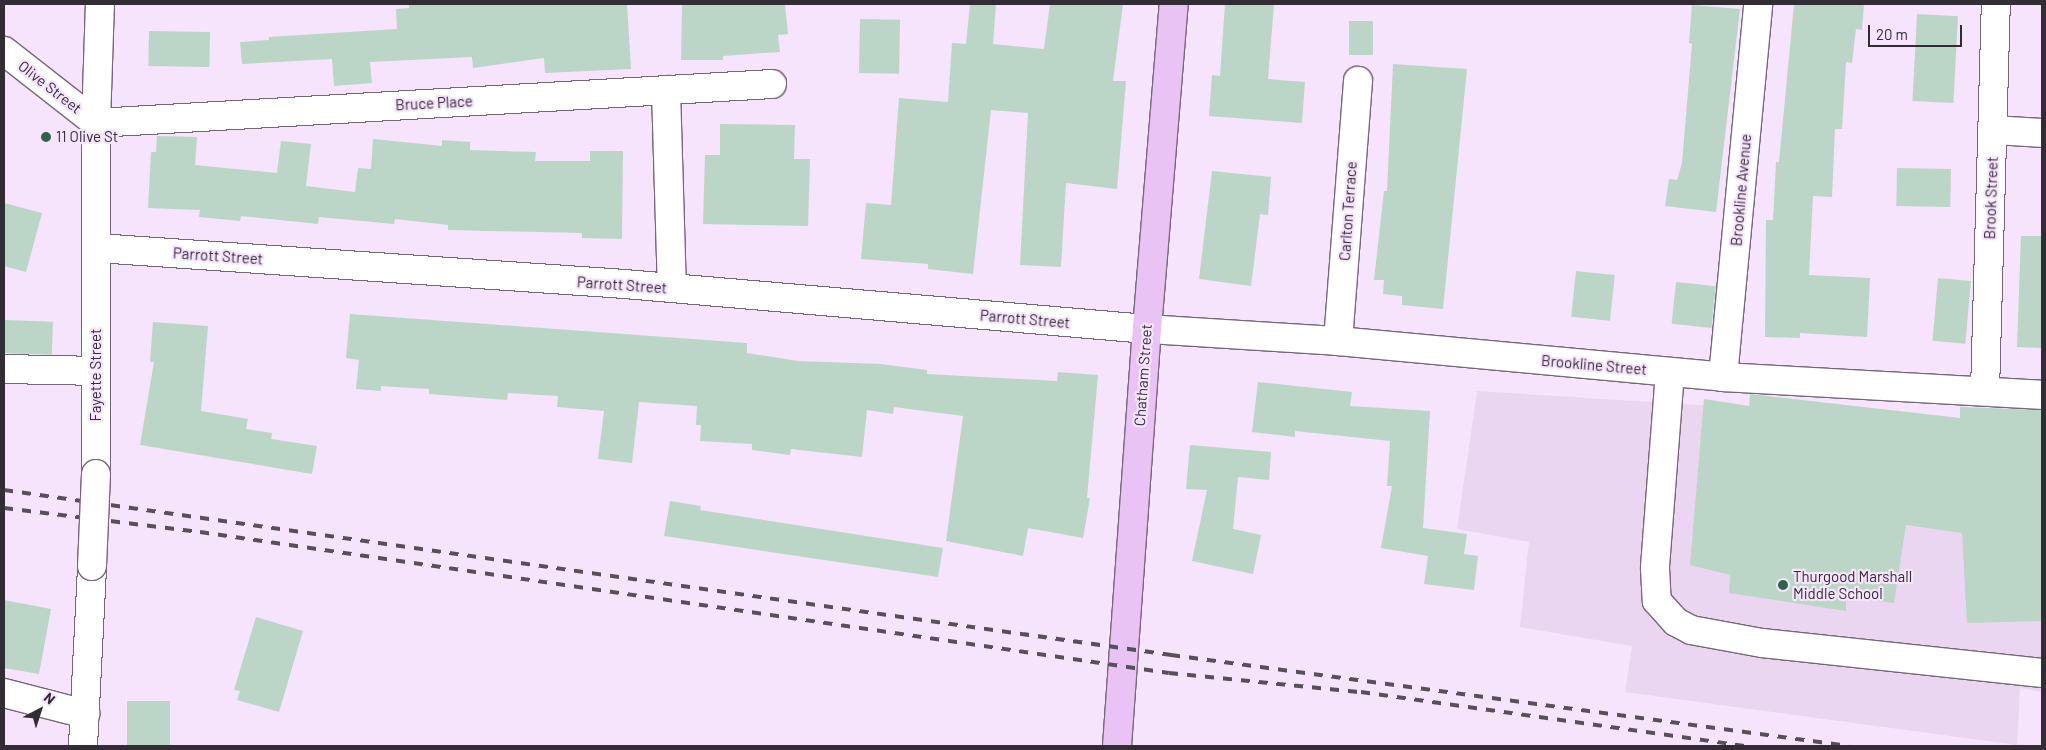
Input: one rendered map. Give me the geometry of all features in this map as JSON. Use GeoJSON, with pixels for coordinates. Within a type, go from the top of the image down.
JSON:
{"type":"FeatureCollection","features":[{"type":"Feature","properties":{"kind":"main road","name":"Chatham Street"},"geometry":{"type":"LineString","coordinates":[[1117,746],[1147,329],[1174,4]]}},
{"type":"Feature","properties":{"kind":"street","name":"Fayette Street"},"geometry":{"type":"LineString","coordinates":[[83,746],[96,474],[96,123],[100,4]]}},
{"type":"Feature","properties":{"kind":"street","name":"Brookline Avenue"},"geometry":{"type":"LineString","coordinates":[[1723,377],[1758,4]]}},
{"type":"Feature","properties":{"kind":"street","name":"Brook Street"},"geometry":{"type":"LineString","coordinates":[[1985,391],[1996,4]]}},
{"type":"Feature","properties":{"kind":"street","name":"Olive Street"},"geometry":{"type":"LineString","coordinates":[[4,51],[96,123]]}},
{"type":"Feature","properties":{"kind":"street","name":"Carlton Terrace"},"geometry":{"type":"LineString","coordinates":[[1338,341],[1358,82]]}},
{"type":"Feature","properties":{"kind":"street","name":"Bruce Place"},"geometry":{"type":"LineString","coordinates":[[96,123],[772,84]]}},
{"type":"Feature","properties":{"kind":"street"},"geometry":{"type":"LineString","coordinates":[[666,90],[672,288]]}},
{"type":"Feature","properties":{"kind":"street"},"geometry":{"type":"LineString","coordinates":[[1993,130],[2042,133]]}},
{"type":"Feature","properties":{"kind":"street","name":"Parrott Street"},"geometry":{"type":"LineString","coordinates":[[97,248],[672,288],[1147,329]]}},
{"type":"Feature","properties":{"kind":"street","name":"Brookline Street"},"geometry":{"type":"LineString","coordinates":[[1147,329],[1338,341],[1723,377],[2042,395]]}},
{"type":"Feature","properties":{"kind":"street"},"geometry":{"type":"LineString","coordinates":[[4,369],[96,371]]}},
{"type":"Feature","properties":{"kind":"street"},"geometry":{"type":"LineString","coordinates":[[1670,372],[1656,568],[1657,601],[1676,622],[1690,630],[1754,642],[2042,673]]}},
{"type":"Feature","properties":{"kind":"street"},"geometry":{"type":"LineString","coordinates":[[4,693],[85,714]]}},
{"type":"Feature","properties":{"kind":"shaded area","name":"Thurgood Marshall Middle School"},"geometry":{"type":"Polygon","coordinates":[[[1477,391],[2042,427],[2042,692],[2020,688],[2017,745],[1625,692],[1632,646],[1520,627],[1529,542],[1457,529],[1477,391]]]}},
{"type":"Feature","properties":{"kind":"building"},"geometry":{"type":"Polygon","coordinates":[[[409,4],[627,4],[631,69],[545,73],[544,58],[473,68],[472,57],[370,62],[372,83],[334,86],[332,59],[242,64],[240,42],[269,40],[269,37],[397,29],[396,9],[409,8],[409,4]]]}},
{"type":"Feature","properties":{"kind":"building"},"geometry":{"type":"Polygon","coordinates":[[[682,4],[785,4],[788,34],[778,35],[780,52],[723,56],[723,60],[681,60],[682,4]]]}},
{"type":"Feature","properties":{"kind":"building"},"geometry":{"type":"Polygon","coordinates":[[[970,4],[996,4],[993,44],[1044,49],[1050,4],[1123,4],[1113,81],[1126,81],[1117,189],[1066,183],[1061,267],[1020,265],[1028,113],[991,110],[973,274],[928,269],[928,264],[861,259],[866,203],[891,205],[899,98],[948,102],[952,43],[966,44],[970,4]]]}},
{"type":"Feature","properties":{"kind":"building"},"geometry":{"type":"Polygon","coordinates":[[[1225,4],[1274,4],[1268,79],[1305,82],[1302,123],[1209,116],[1212,75],[1220,76],[1225,4]]]}},
{"type":"Feature","properties":{"kind":"building"},"geometry":{"type":"Polygon","coordinates":[[[1794,4],[1864,4],[1862,30],[1856,29],[1852,63],[1846,62],[1842,129],[1835,129],[1832,197],[1813,196],[1809,275],[1870,278],[1867,337],[1800,333],[1800,338],[1765,337],[1766,220],[1773,220],[1776,162],[1779,162],[1794,4]]]}},
{"type":"Feature","properties":{"kind":"building"},"geometry":{"type":"Polygon","coordinates":[[[1692,5],[1740,9],[1716,212],[1665,206],[1669,179],[1677,180],[1682,163],[1692,44],[1689,43],[1692,5]]]}},
{"type":"Feature","properties":{"kind":"building"},"geometry":{"type":"Polygon","coordinates":[[[1917,14],[1958,16],[1953,103],[1912,101],[1917,14]]]}},
{"type":"Feature","properties":{"kind":"building"},"geometry":{"type":"Polygon","coordinates":[[[860,19],[900,20],[899,74],[859,73],[860,19]]]}},
{"type":"Feature","properties":{"kind":"building"},"geometry":{"type":"Polygon","coordinates":[[[1349,21],[1373,21],[1373,55],[1349,55],[1349,21]]]}},
{"type":"Feature","properties":{"kind":"building"},"geometry":{"type":"Polygon","coordinates":[[[149,31],[210,32],[209,67],[148,66],[149,31]]]}},
{"type":"Feature","properties":{"kind":"building"},"geometry":{"type":"Polygon","coordinates":[[[1393,64],[1467,69],[1443,309],[1402,305],[1402,296],[1383,294],[1384,280],[1374,280],[1384,191],[1387,191],[1393,64]]]}},
{"type":"Feature","properties":{"kind":"building"},"geometry":{"type":"Polygon","coordinates":[[[720,124],[795,125],[794,159],[810,159],[808,226],[703,224],[705,155],[720,155],[720,124]]]}},
{"type":"Feature","properties":{"kind":"building"},"geometry":{"type":"Polygon","coordinates":[[[157,136],[197,137],[195,165],[277,173],[281,141],[311,144],[306,186],[355,192],[358,168],[371,169],[373,139],[442,146],[442,140],[470,142],[470,150],[536,152],[535,161],[590,161],[590,151],[623,151],[622,239],[582,238],[582,233],[448,230],[448,225],[395,219],[394,224],[319,217],[318,224],[241,216],[240,221],[199,217],[200,210],[148,208],[151,152],[156,152],[157,136]]]}},
{"type":"Feature","properties":{"kind":"building"},"geometry":{"type":"Polygon","coordinates":[[[1897,168],[1951,169],[1950,207],[1896,206],[1897,168]]]}},
{"type":"Feature","properties":{"kind":"building"},"geometry":{"type":"Polygon","coordinates":[[[1212,171],[1271,177],[1268,215],[1260,214],[1251,286],[1199,279],[1212,171]]]}},
{"type":"Feature","properties":{"kind":"building"},"geometry":{"type":"Polygon","coordinates":[[[4,203],[42,213],[26,272],[4,266],[4,203]]]}},
{"type":"Feature","properties":{"kind":"building"},"geometry":{"type":"Polygon","coordinates":[[[2021,236],[2042,236],[2042,348],[2017,347],[2021,236]]]}},
{"type":"Feature","properties":{"kind":"building"},"geometry":{"type":"Polygon","coordinates":[[[1576,271],[1615,275],[1610,321],[1571,317],[1576,271]]]}},
{"type":"Feature","properties":{"kind":"building"},"geometry":{"type":"Polygon","coordinates":[[[1938,278],[1971,281],[1965,344],[1933,341],[1938,278]]]}},
{"type":"Feature","properties":{"kind":"building"},"geometry":{"type":"Polygon","coordinates":[[[1676,282],[1716,286],[1711,328],[1672,324],[1676,282]]]}},
{"type":"Feature","properties":{"kind":"building"},"geometry":{"type":"Polygon","coordinates":[[[350,314],[747,343],[747,353],[798,361],[880,364],[927,370],[927,374],[1057,381],[1058,372],[1098,375],[1087,498],[1090,498],[1083,538],[1028,528],[1023,556],[946,541],[963,416],[894,407],[893,414],[867,410],[862,457],[791,449],[790,455],[752,450],[752,444],[700,441],[701,425],[696,425],[697,406],[639,402],[632,463],[598,459],[604,411],[557,407],[558,396],[508,393],[507,400],[429,394],[429,389],[381,386],[381,391],[356,389],[359,360],[346,358],[350,314]]]}},
{"type":"Feature","properties":{"kind":"building"},"geometry":{"type":"Polygon","coordinates":[[[4,320],[53,322],[52,355],[4,353],[4,320]]]}},
{"type":"Feature","properties":{"kind":"building"},"geometry":{"type":"Polygon","coordinates":[[[153,322],[208,326],[201,411],[248,419],[246,429],[272,433],[271,439],[317,446],[312,474],[140,445],[154,362],[150,362],[153,322]]]}},
{"type":"Feature","properties":{"kind":"building"},"geometry":{"type":"Polygon","coordinates":[[[1258,382],[1352,392],[1350,406],[1430,411],[1423,528],[1467,534],[1464,554],[1478,556],[1474,590],[1424,584],[1428,556],[1381,548],[1392,486],[1387,486],[1390,441],[1295,431],[1295,437],[1252,432],[1258,382]]]}},
{"type":"Feature","properties":{"kind":"building"},"geometry":{"type":"Polygon","coordinates":[[[1750,394],[1960,418],[1960,407],[2042,410],[2042,621],[1967,623],[1962,533],[1906,525],[1894,603],[1846,597],[1846,611],[1729,593],[1730,575],[1690,565],[1704,399],[1749,406],[1750,394]]]}},
{"type":"Feature","properties":{"kind":"building"},"geometry":{"type":"Polygon","coordinates":[[[1190,445],[1271,452],[1269,480],[1238,477],[1233,529],[1261,535],[1253,574],[1192,561],[1207,490],[1186,489],[1190,445]]]}},
{"type":"Feature","properties":{"kind":"building"},"geometry":{"type":"Polygon","coordinates":[[[670,501],[701,506],[700,510],[943,548],[938,577],[664,536],[670,501]]]}},
{"type":"Feature","properties":{"kind":"building"},"geometry":{"type":"Polygon","coordinates":[[[4,600],[51,609],[39,674],[4,668],[4,600]]]}},
{"type":"Feature","properties":{"kind":"building"},"geometry":{"type":"Polygon","coordinates":[[[256,617],[303,631],[279,712],[237,700],[240,691],[234,690],[256,617]]]}},
{"type":"Feature","properties":{"kind":"building"},"geometry":{"type":"Polygon","coordinates":[[[127,701],[170,701],[170,746],[127,746],[127,701]]]}},
{"type":"Feature","properties":{"kind":"railway"},"geometry":{"type":"LineString","coordinates":[[4,490],[1171,655],[1849,746]]}},
{"type":"Feature","properties":{"kind":"railway"},"geometry":{"type":"LineString","coordinates":[[4,508],[200,532],[1169,673],[1361,692],[1744,746]]}},
{"type":"Feature","properties":{"kind":"place","name":"11 Olive St"},"geometry":{"type":"Point","coordinates":[46,137]}},
{"type":"Feature","properties":{"kind":"place","name":"Thurgood Marshall Middle School"},"geometry":{"type":"Point","coordinates":[1783,585]}}]}
